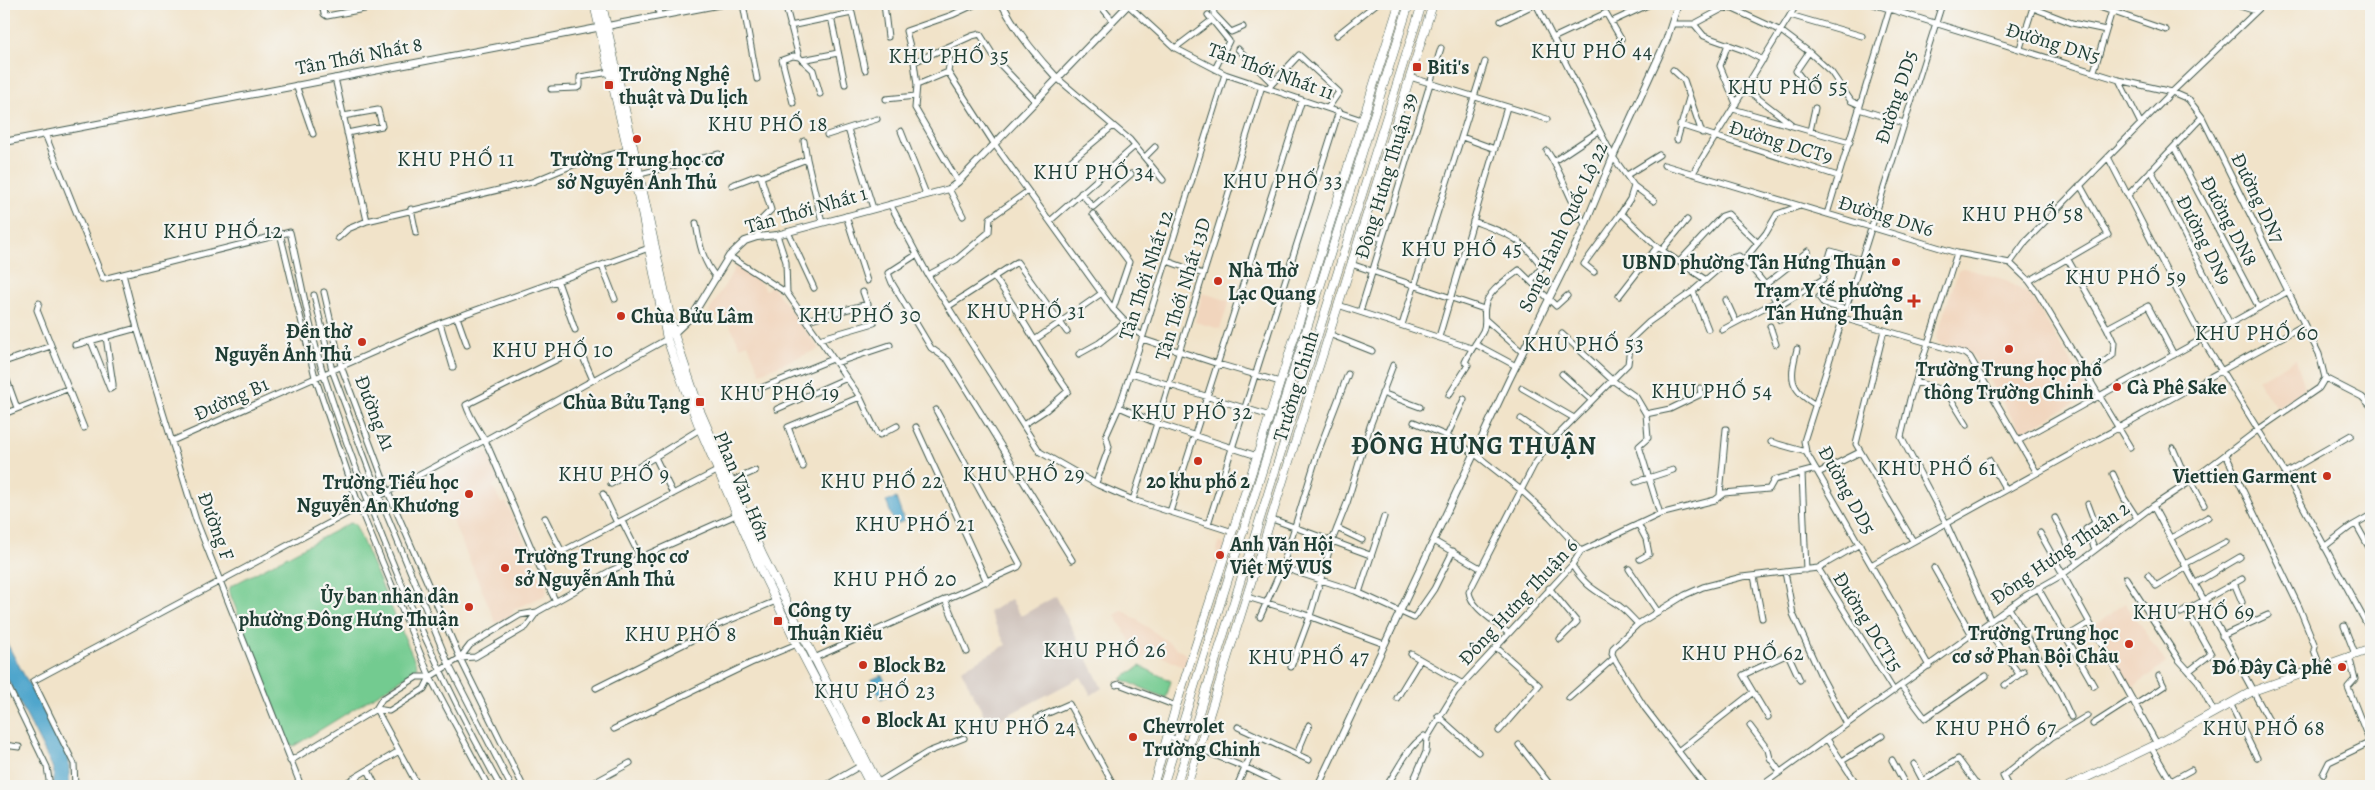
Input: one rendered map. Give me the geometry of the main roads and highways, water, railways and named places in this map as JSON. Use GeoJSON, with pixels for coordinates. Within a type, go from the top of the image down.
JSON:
{"type":"FeatureCollection","features":[{"type":"Feature","properties":{"kind":"main road","name":"Phan Văn Hớn"},"geometry":{"type":"LineString","coordinates":[[594,4],[604,27],[640,174],[670,337],[730,482],[810,660],[860,766],[876,785]]}},
{"type":"Feature","properties":{"kind":"main road","name":"Phan Văn Hớn"},"geometry":{"type":"LineString","coordinates":[[602,4],[610,72],[670,337],[700,429],[736,515],[796,644],[810,660],[876,785]]}},
{"type":"Feature","properties":{"kind":"main road","name":"Trường Chinh"},"geometry":{"type":"LineString","coordinates":[[1153,786],[1176,706],[1400,4]]}},
{"type":"Feature","properties":{"kind":"main road","name":"Trường Chinh"},"geometry":{"type":"LineString","coordinates":[[1163,786],[1409,4]]}},
{"type":"Feature","properties":{"kind":"main road","name":"Trường Chinh"},"geometry":{"type":"LineString","coordinates":[[1176,786],[1422,4]]}},
{"type":"Feature","properties":{"kind":"main road","name":"Trường Chinh"},"geometry":{"type":"LineString","coordinates":[[1186,786],[1272,519],[1433,4]]}},
{"type":"Feature","properties":{"kind":"main road"},"geometry":{"type":"LineString","coordinates":[[1304,306],[1335,316]]}},
{"type":"Feature","properties":{"kind":"main road"},"geometry":{"type":"LineString","coordinates":[[2069,786],[2079,784],[2253,691],[2371,649]]}},
{"type":"Feature","properties":{"kind":"water"},"geometry":{"type":"Polygon","coordinates":[[[896,498],[904,521],[895,525],[886,501],[896,498]]]}},
{"type":"Feature","properties":{"kind":"water"},"geometry":{"type":"Polygon","coordinates":[[[4,638],[69,758],[69,786],[52,786],[54,772],[51,764],[4,672],[4,638]]]}},
{"type":"Feature","properties":{"kind":"water"},"geometry":{"type":"Polygon","coordinates":[[[882,675],[891,694],[881,699],[871,680],[882,675]]]}},
{"type":"Feature","properties":{"kind":"place","name":"Biti's"},"geometry":{"type":"Point","coordinates":[1417,67]}},
{"type":"Feature","properties":{"kind":"place","name":"Trường Nghệ thuật và Du lịch"},"geometry":{"type":"Point","coordinates":[609,85]}},
{"type":"Feature","properties":{"kind":"place","name":"Trường Trung học cơ sở Nguyễn Ảnh Thủ"},"geometry":{"type":"Point","coordinates":[637,139]}},
{"type":"Feature","properties":{"kind":"place","name":"UBND phường Tân Hưng Thuận"},"geometry":{"type":"Point","coordinates":[1896,262]}},
{"type":"Feature","properties":{"kind":"place","name":"Nhà Thờ Lạc Quang"},"geometry":{"type":"Point","coordinates":[1218,281]}},
{"type":"Feature","properties":{"kind":"place","name":"Trạm Y tế phường Tân Hưng Thuận"},"geometry":{"type":"Point","coordinates":[1914,301]}},
{"type":"Feature","properties":{"kind":"place","name":"Chùa Bửu Lâm"},"geometry":{"type":"Point","coordinates":[621,316]}},
{"type":"Feature","properties":{"kind":"place","name":"Đền thờ Nguyễn Ảnh Thủ"},"geometry":{"type":"Point","coordinates":[362,342]}},
{"type":"Feature","properties":{"kind":"place","name":"Trường Trung học phổ thông Trường Chinh"},"geometry":{"type":"Point","coordinates":[2009,349]}},
{"type":"Feature","properties":{"kind":"place","name":"Cà Phê Sake"},"geometry":{"type":"Point","coordinates":[2117,387]}},
{"type":"Feature","properties":{"kind":"place","name":"Chùa Bửu Tạng"},"geometry":{"type":"Point","coordinates":[700,402]}},
{"type":"Feature","properties":{"kind":"place","name":"20 khu phố 2"},"geometry":{"type":"Point","coordinates":[1198,461]}},
{"type":"Feature","properties":{"kind":"place","name":"Viettien Garment"},"geometry":{"type":"Point","coordinates":[2327,476]}},
{"type":"Feature","properties":{"kind":"place","name":"Trường Tiểu học Nguyễn An Khương"},"geometry":{"type":"Point","coordinates":[469,494]}},
{"type":"Feature","properties":{"kind":"place","name":"Anh Văn Hội Việt Mỹ VUS"},"geometry":{"type":"Point","coordinates":[1220,555]}},
{"type":"Feature","properties":{"kind":"place","name":"Trường Trung học cơ sở Nguyễn Anh Thủ"},"geometry":{"type":"Point","coordinates":[505,568]}},
{"type":"Feature","properties":{"kind":"place","name":"Ủy ban nhân dân phường Đông Hưng Thuận"},"geometry":{"type":"Point","coordinates":[469,607]}},
{"type":"Feature","properties":{"kind":"place","name":"Công ty Thuận Kiều"},"geometry":{"type":"Point","coordinates":[778,621]}},
{"type":"Feature","properties":{"kind":"place","name":"Trường Trung học cơ sở Phan Bội Châu"},"geometry":{"type":"Point","coordinates":[2129,644]}},
{"type":"Feature","properties":{"kind":"place","name":"Block B2"},"geometry":{"type":"Point","coordinates":[863,665]}},
{"type":"Feature","properties":{"kind":"place","name":"Đó Đây Cà phê"},"geometry":{"type":"Point","coordinates":[2342,667]}},
{"type":"Feature","properties":{"kind":"place","name":"Block A1"},"geometry":{"type":"Point","coordinates":[866,720]}},
{"type":"Feature","properties":{"kind":"place","name":"Chevrolet Trường Chinh"},"geometry":{"type":"Point","coordinates":[1133,737]}},
{"type":"Feature","properties":{"kind":"district","name":"KHU PHỐ 44"},"geometry":{"type":"Point","coordinates":[1592,51]}},
{"type":"Feature","properties":{"kind":"district","name":"KHU PHỐ 35"},"geometry":{"type":"Point","coordinates":[949,56]}},
{"type":"Feature","properties":{"kind":"district","name":"KHU PHỐ 55"},"geometry":{"type":"Point","coordinates":[1788,87]}},
{"type":"Feature","properties":{"kind":"district","name":"KHU PHỐ 18"},"geometry":{"type":"Point","coordinates":[768,124]}},
{"type":"Feature","properties":{"kind":"district","name":"KHU PHỐ 11"},"geometry":{"type":"Point","coordinates":[456,159]}},
{"type":"Feature","properties":{"kind":"district","name":"KHU PHỐ 34"},"geometry":{"type":"Point","coordinates":[1094,172]}},
{"type":"Feature","properties":{"kind":"district","name":"KHU PHỐ 33"},"geometry":{"type":"Point","coordinates":[1283,181]}},
{"type":"Feature","properties":{"kind":"district","name":"KHU PHỐ 58"},"geometry":{"type":"Point","coordinates":[2023,214]}},
{"type":"Feature","properties":{"kind":"district","name":"KHU PHỐ 12"},"geometry":{"type":"Point","coordinates":[223,231]}},
{"type":"Feature","properties":{"kind":"district","name":"KHU PHỐ 45"},"geometry":{"type":"Point","coordinates":[1462,249]}},
{"type":"Feature","properties":{"kind":"district","name":"KHU PHỐ 59"},"geometry":{"type":"Point","coordinates":[2126,277]}},
{"type":"Feature","properties":{"kind":"district","name":"KHU PHỐ 31"},"geometry":{"type":"Point","coordinates":[1026,311]}},
{"type":"Feature","properties":{"kind":"district","name":"KHU PHỐ 30"},"geometry":{"type":"Point","coordinates":[860,315]}},
{"type":"Feature","properties":{"kind":"district","name":"KHU PHỐ 60"},"geometry":{"type":"Point","coordinates":[2257,333]}},
{"type":"Feature","properties":{"kind":"district","name":"KHU PHỐ 53"},"geometry":{"type":"Point","coordinates":[1584,344]}},
{"type":"Feature","properties":{"kind":"district","name":"KHU PHỐ 10"},"geometry":{"type":"Point","coordinates":[553,350]}},
{"type":"Feature","properties":{"kind":"district","name":"KHU PHỐ 54"},"geometry":{"type":"Point","coordinates":[1712,391]}},
{"type":"Feature","properties":{"kind":"district","name":"KHU PHỐ 19"},"geometry":{"type":"Point","coordinates":[780,393]}},
{"type":"Feature","properties":{"kind":"district","name":"KHU PHỐ 32"},"geometry":{"type":"Point","coordinates":[1192,412]}},
{"type":"Feature","properties":{"kind":"district","name":"ĐÔNG HƯNG THUẬN"},"geometry":{"type":"Point","coordinates":[1474,446]}},
{"type":"Feature","properties":{"kind":"district","name":"KHU PHỐ 61"},"geometry":{"type":"Point","coordinates":[1937,468]}},
{"type":"Feature","properties":{"kind":"district","name":"KHU PHỐ 9"},"geometry":{"type":"Point","coordinates":[614,474]}},
{"type":"Feature","properties":{"kind":"district","name":"KHU PHỐ 29"},"geometry":{"type":"Point","coordinates":[1024,474]}},
{"type":"Feature","properties":{"kind":"district","name":"KHU PHỐ 22"},"geometry":{"type":"Point","coordinates":[882,481]}},
{"type":"Feature","properties":{"kind":"district","name":"KHU PHỐ 21"},"geometry":{"type":"Point","coordinates":[915,524]}},
{"type":"Feature","properties":{"kind":"district","name":"KHU PHỐ 20"},"geometry":{"type":"Point","coordinates":[895,579]}},
{"type":"Feature","properties":{"kind":"district","name":"KHU PHỐ 69"},"geometry":{"type":"Point","coordinates":[2194,612]}},
{"type":"Feature","properties":{"kind":"district","name":"KHU PHỐ 8"},"geometry":{"type":"Point","coordinates":[681,634]}},
{"type":"Feature","properties":{"kind":"district","name":"KHU PHỐ 26"},"geometry":{"type":"Point","coordinates":[1105,650]}},
{"type":"Feature","properties":{"kind":"district","name":"KHU PHỐ 62"},"geometry":{"type":"Point","coordinates":[1743,653]}},
{"type":"Feature","properties":{"kind":"district","name":"KHU PHỐ 47"},"geometry":{"type":"Point","coordinates":[1309,657]}},
{"type":"Feature","properties":{"kind":"district","name":"KHU PHỐ 23"},"geometry":{"type":"Point","coordinates":[875,691]}},
{"type":"Feature","properties":{"kind":"district","name":"KHU PHỐ 24"},"geometry":{"type":"Point","coordinates":[1015,727]}},
{"type":"Feature","properties":{"kind":"district","name":"KHU PHỐ 67"},"geometry":{"type":"Point","coordinates":[1996,728]}},
{"type":"Feature","properties":{"kind":"district","name":"KHU PHỐ 68"},"geometry":{"type":"Point","coordinates":[2264,728]}}]}
